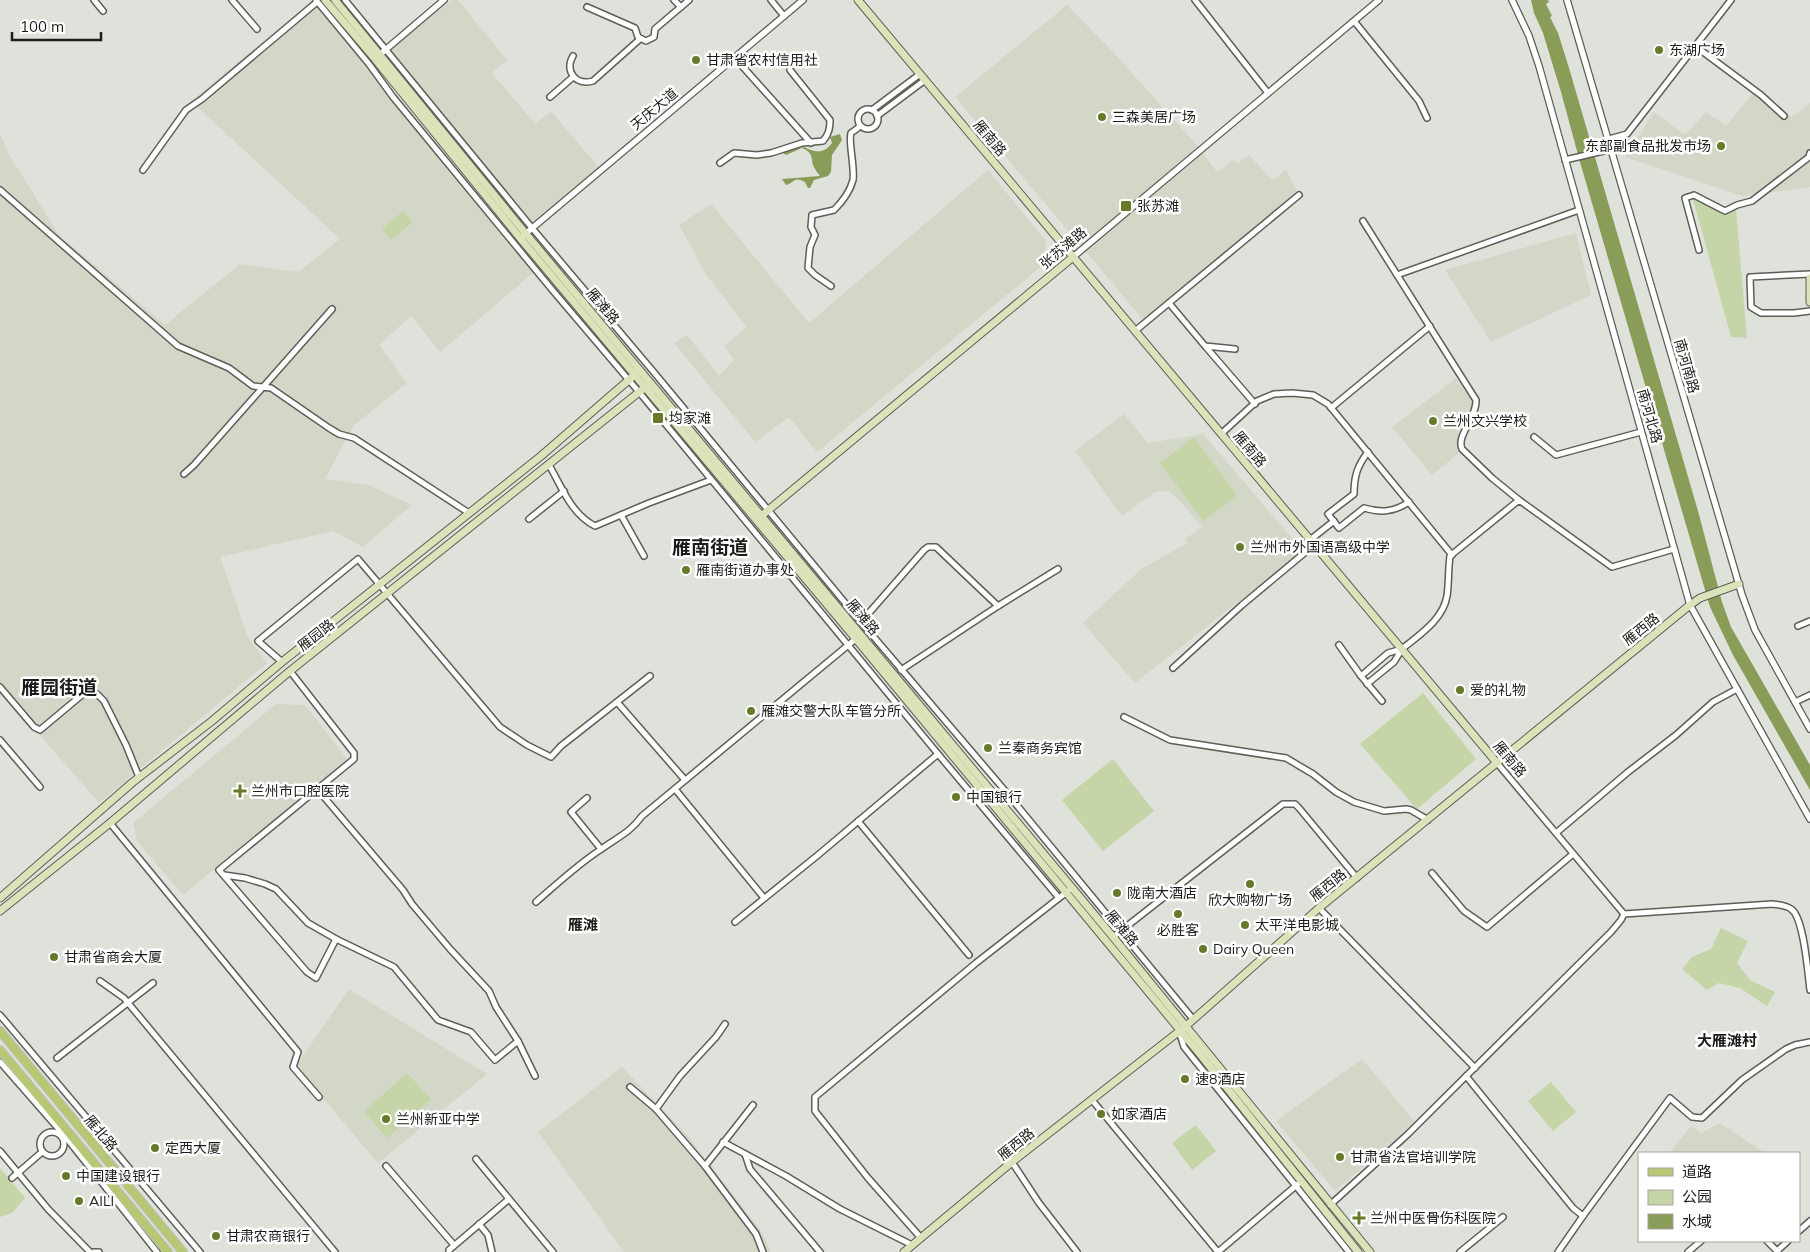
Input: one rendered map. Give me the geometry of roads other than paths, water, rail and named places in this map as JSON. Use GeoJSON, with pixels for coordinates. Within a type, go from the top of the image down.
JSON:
{"type":"FeatureCollection","features":[{"type":"Feature","properties":{"kind":"main road","name":"雁南路"},"geometry":{"type":"LineString","coordinates":[[858,0],[1497,763]]}},
{"type":"Feature","properties":{"kind":"main road","name":"雁滩路"},"geometry":{"type":"LineString","coordinates":[[324,2],[381,54],[638,372],[762,515],[859,636],[1069,890],[1179,1031],[1358,1252]]}},
{"type":"Feature","properties":{"kind":"main road","name":"张苏滩路"},"geometry":{"type":"LineString","coordinates":[[762,515],[1073,257]]}},
{"type":"Feature","properties":{"kind":"main road"},"geometry":{"type":"LineString","coordinates":[[1810,276],[1810,302]]}},
{"type":"Feature","properties":{"kind":"main road","name":"雁园路"},"geometry":{"type":"LineString","coordinates":[[0,898],[139,777],[212,722],[282,662],[541,456],[638,372]]}},
{"type":"Feature","properties":{"kind":"main road","name":"雁园路"},"geometry":{"type":"LineString","coordinates":[[0,911],[110,823],[290,671],[648,384]]}},
{"type":"Feature","properties":{"kind":"main road","name":"雁西路"},"geometry":{"type":"LineString","coordinates":[[904,1252],[1012,1162],[1186,1026],[1319,908],[1690,605],[1700,598],[1738,584]]}},
{"type":"Feature","properties":{"kind":"main road","name":"雁滩路"},"geometry":{"type":"LineString","coordinates":[[859,636],[934,733],[1069,890],[1113,937],[1186,1026],[1302,1181],[1330,1205],[1370,1252]]}},
{"type":"Feature","properties":{"kind":"main road"},"geometry":{"type":"LineString","coordinates":[[282,662],[290,671]]}},
{"type":"Feature","properties":{"kind":"main road","name":"雁北路"},"geometry":{"type":"LineString","coordinates":[[0,1031],[184,1252]]}},
{"type":"Feature","properties":{"kind":"main road","name":"雁北路"},"geometry":{"type":"LineString","coordinates":[[0,1050],[64,1135],[168,1252]]}},
{"type":"Feature","properties":{"kind":"street"},"geometry":{"type":"LineString","coordinates":[[94,0],[103,11]]}},
{"type":"Feature","properties":{"kind":"street"},"geometry":{"type":"LineString","coordinates":[[232,0],[257,29]]}},
{"type":"Feature","properties":{"kind":"street","name":"雁滩路"},"geometry":{"type":"LineString","coordinates":[[345,0],[381,54]]}},
{"type":"Feature","properties":{"kind":"street"},"geometry":{"type":"LineString","coordinates":[[381,54],[444,0]]}},
{"type":"Feature","properties":{"kind":"street"},"geometry":{"type":"LineString","coordinates":[[674,0],[681,7]]}},
{"type":"Feature","properties":{"kind":"street"},"geometry":{"type":"LineString","coordinates":[[587,7],[635,28],[636,34],[640,39],[646,41],[652,40],[655,35],[655,29],[689,0]]}},
{"type":"Feature","properties":{"kind":"street"},"geometry":{"type":"LineString","coordinates":[[771,0],[784,16]]}},
{"type":"Feature","properties":{"kind":"street","name":"天庆大道"},"geometry":{"type":"LineString","coordinates":[[526,233],[804,0]]}},
{"type":"Feature","properties":{"kind":"street"},"geometry":{"type":"LineString","coordinates":[[1195,0],[1268,93]]}},
{"type":"Feature","properties":{"kind":"street","name":"张苏滩路"},"geometry":{"type":"LineString","coordinates":[[1073,257],[1379,0]]}},
{"type":"Feature","properties":{"kind":"street","name":"南河北路"},"geometry":{"type":"LineString","coordinates":[[1512,0],[1537,58],[1690,605],[1810,819]]}},
{"type":"Feature","properties":{"kind":"street","name":"南河南路"},"geometry":{"type":"LineString","coordinates":[[1567,0],[1738,584],[1755,630],[1810,729]]}},
{"type":"Feature","properties":{"kind":"street"},"geometry":{"type":"LineString","coordinates":[[1609,139],[1627,134],[1731,0]]}},
{"type":"Feature","properties":{"kind":"street"},"geometry":{"type":"LineString","coordinates":[[143,170],[186,110],[324,2]]}},
{"type":"Feature","properties":{"kind":"street","name":"雁滩路"},"geometry":{"type":"LineString","coordinates":[[324,2],[393,97],[1059,898]]}},
{"type":"Feature","properties":{"kind":"street"},"geometry":{"type":"LineString","coordinates":[[1354,21],[1419,101],[1427,118]]}},
{"type":"Feature","properties":{"kind":"street"},"geometry":{"type":"LineString","coordinates":[[573,56],[569,66],[573,77],[582,82],[593,81],[640,39]]}},
{"type":"Feature","properties":{"kind":"street"},"geometry":{"type":"LineString","coordinates":[[1695,46],[1761,95],[1784,116]]}},
{"type":"Feature","properties":{"kind":"street"},"geometry":{"type":"LineString","coordinates":[[735,58],[810,143]]}},
{"type":"Feature","properties":{"kind":"street"},"geometry":{"type":"LineString","coordinates":[[720,163],[734,154],[757,155],[771,153],[802,143],[823,141],[828,135],[830,120],[790,70]]}},
{"type":"Feature","properties":{"kind":"street"},"geometry":{"type":"LineString","coordinates":[[860,126],[858,118],[862,112],[869,109],[872,110],[920,74]]}},
{"type":"Feature","properties":{"kind":"street"},"geometry":{"type":"LineString","coordinates":[[550,97],[573,77]]}},
{"type":"Feature","properties":{"kind":"street"},"geometry":{"type":"LineString","coordinates":[[877,116],[925,80]]}},
{"type":"Feature","properties":{"kind":"street"},"geometry":{"type":"LineString","coordinates":[[860,126],[867,129],[874,127],[878,120],[872,110]]}},
{"type":"Feature","properties":{"kind":"street"},"geometry":{"type":"LineString","coordinates":[[831,286],[808,268],[810,247],[815,236],[812,227],[812,215],[834,210],[847,194],[852,182],[854,166],[850,138],[852,132],[860,126]]}},
{"type":"Feature","properties":{"kind":"street"},"geometry":{"type":"LineString","coordinates":[[1565,160],[1612,149]]}},
{"type":"Feature","properties":{"kind":"street"},"geometry":{"type":"LineString","coordinates":[[1699,250],[1685,198],[1694,195],[1725,210],[1752,201],[1809,157],[1810,153]]}},
{"type":"Feature","properties":{"kind":"street"},"geometry":{"type":"LineString","coordinates":[[0,190],[178,346],[229,368],[253,386],[271,388],[328,428],[339,434],[354,438],[469,513]]}},
{"type":"Feature","properties":{"kind":"street"},"geometry":{"type":"LineString","coordinates":[[1135,331],[1299,196]]}},
{"type":"Feature","properties":{"kind":"street"},"geometry":{"type":"LineString","coordinates":[[1397,275],[1579,210]]}},
{"type":"Feature","properties":{"kind":"street"},"geometry":{"type":"LineString","coordinates":[[1363,221],[1476,400],[1474,414],[1460,444],[1462,450],[1498,484],[1612,568],[1674,549]]}},
{"type":"Feature","properties":{"kind":"street","name":"雁滩路"},"geometry":{"type":"LineString","coordinates":[[526,233],[658,376],[762,515],[861,622],[1193,1019]]}},
{"type":"Feature","properties":{"kind":"street"},"geometry":{"type":"LineString","coordinates":[[1810,276],[1750,277],[1751,306],[1761,314],[1810,311]]}},
{"type":"Feature","properties":{"kind":"street"},"geometry":{"type":"LineString","coordinates":[[1169,303],[1255,404]]}},
{"type":"Feature","properties":{"kind":"street"},"geometry":{"type":"LineString","coordinates":[[184,474],[332,308]]}},
{"type":"Feature","properties":{"kind":"street"},"geometry":{"type":"LineString","coordinates":[[1331,408],[1430,326]]}},
{"type":"Feature","properties":{"kind":"street"},"geometry":{"type":"LineString","coordinates":[[1205,346],[1235,349]]}},
{"type":"Feature","properties":{"kind":"street"},"geometry":{"type":"LineString","coordinates":[[648,384],[658,376]]}},
{"type":"Feature","properties":{"kind":"street"},"geometry":{"type":"LineString","coordinates":[[1221,434],[1255,404],[1274,394],[1313,395],[1328,404],[1452,555]]}},
{"type":"Feature","properties":{"kind":"street"},"geometry":{"type":"LineString","coordinates":[[1534,437],[1556,455],[1641,432]]}},
{"type":"Feature","properties":{"kind":"street"},"geometry":{"type":"LineString","coordinates":[[1368,452],[1359,464],[1354,479],[1354,494],[1328,514],[1339,528],[1364,508],[1387,512],[1409,502]]}},
{"type":"Feature","properties":{"kind":"street"},"geometry":{"type":"LineString","coordinates":[[549,465],[567,500],[586,522],[595,526],[711,480]]}},
{"type":"Feature","properties":{"kind":"street"},"geometry":{"type":"LineString","coordinates":[[529,519],[564,491]]}},
{"type":"Feature","properties":{"kind":"street"},"geometry":{"type":"LineString","coordinates":[[1367,684],[1394,662],[1402,649],[1435,621],[1447,598],[1450,556],[1519,500]]}},
{"type":"Feature","properties":{"kind":"street"},"geometry":{"type":"LineString","coordinates":[[621,515],[644,556]]}},
{"type":"Feature","properties":{"kind":"street"},"geometry":{"type":"LineString","coordinates":[[749,526],[762,515]]}},
{"type":"Feature","properties":{"kind":"street"},"geometry":{"type":"LineString","coordinates":[[1173,668],[1334,521]]}},
{"type":"Feature","properties":{"kind":"street"},"geometry":{"type":"LineString","coordinates":[[861,622],[924,550],[932,547],[936,548],[957,566],[998,606]]}},
{"type":"Feature","properties":{"kind":"street"},"geometry":{"type":"LineString","coordinates":[[282,662],[258,641],[358,559],[500,727],[527,745],[551,757],[562,746],[650,676]]}},
{"type":"Feature","properties":{"kind":"street"},"geometry":{"type":"LineString","coordinates":[[901,670],[1058,569]]}},
{"type":"Feature","properties":{"kind":"street"},"geometry":{"type":"LineString","coordinates":[[1798,626],[1810,621]]}},
{"type":"Feature","properties":{"kind":"street"},"geometry":{"type":"LineString","coordinates":[[536,902],[600,849],[614,842],[636,825],[642,816],[859,636]]}},
{"type":"Feature","properties":{"kind":"street"},"geometry":{"type":"LineString","coordinates":[[1339,646],[1360,676],[1382,701]]}},
{"type":"Feature","properties":{"kind":"street"},"geometry":{"type":"LineString","coordinates":[[1360,676],[1388,653],[1402,649]]}},
{"type":"Feature","properties":{"kind":"street"},"geometry":{"type":"LineString","coordinates":[[290,671],[354,752],[354,759],[219,870],[307,972],[316,978],[336,938]]}},
{"type":"Feature","properties":{"kind":"street"},"geometry":{"type":"LineString","coordinates":[[0,688],[34,727],[40,730],[83,694],[92,692],[97,694],[104,701],[126,745],[139,777]]}},
{"type":"Feature","properties":{"kind":"street"},"geometry":{"type":"LineString","coordinates":[[1556,833],[1714,702],[1737,689]]}},
{"type":"Feature","properties":{"kind":"street"},"geometry":{"type":"LineString","coordinates":[[1795,702],[1810,695]]}},
{"type":"Feature","properties":{"kind":"street"},"geometry":{"type":"LineString","coordinates":[[617,702],[685,780]]}},
{"type":"Feature","properties":{"kind":"street"},"geometry":{"type":"LineString","coordinates":[[1124,717],[1170,740],[1286,758],[1354,802],[1384,811],[1406,809],[1428,820]]}},
{"type":"Feature","properties":{"kind":"street"},"geometry":{"type":"LineString","coordinates":[[926,740],[934,733]]}},
{"type":"Feature","properties":{"kind":"street"},"geometry":{"type":"LineString","coordinates":[[0,740],[40,787]]}},
{"type":"Feature","properties":{"kind":"street"},"geometry":{"type":"LineString","coordinates":[[735,922],[938,754]]}},
{"type":"Feature","properties":{"kind":"street","name":"雁南路"},"geometry":{"type":"LineString","coordinates":[[1497,763],[1624,914]]}},
{"type":"Feature","properties":{"kind":"street"},"geometry":{"type":"LineString","coordinates":[[675,789],[764,898]]}},
{"type":"Feature","properties":{"kind":"street"},"geometry":{"type":"LineString","coordinates":[[318,790],[403,890],[412,904],[450,949],[489,991],[535,1076]]}},
{"type":"Feature","properties":{"kind":"street"},"geometry":{"type":"LineString","coordinates":[[588,798],[571,812],[600,849]]}},
{"type":"Feature","properties":{"kind":"street"},"geometry":{"type":"LineString","coordinates":[[1113,937],[1282,804],[1295,804],[1357,878]]}},
{"type":"Feature","properties":{"kind":"street"},"geometry":{"type":"LineString","coordinates":[[858,821],[969,955]]}},
{"type":"Feature","properties":{"kind":"street"},"geometry":{"type":"LineString","coordinates":[[110,823],[298,1052],[293,1067],[319,1097]]}},
{"type":"Feature","properties":{"kind":"street"},"geometry":{"type":"LineString","coordinates":[[1432,873],[1464,911],[1487,927],[1573,854]]}},
{"type":"Feature","properties":{"kind":"street"},"geometry":{"type":"LineString","coordinates":[[224,875],[245,878],[265,884],[276,890],[308,923],[394,967],[438,1020],[471,1032],[495,1060],[518,1042]]}},
{"type":"Feature","properties":{"kind":"street"},"geometry":{"type":"LineString","coordinates":[[921,1238],[868,1178],[814,1111],[815,1097],[976,963],[1069,890]]}},
{"type":"Feature","properties":{"kind":"street"},"geometry":{"type":"LineString","coordinates":[[1330,1205],[1408,1134],[1475,1068],[1611,932],[1624,914],[1772,904],[1786,906],[1796,913],[1799,920],[1810,990]]}},
{"type":"Feature","properties":{"kind":"street"},"geometry":{"type":"LineString","coordinates":[[1319,908],[1475,1068]]}},
{"type":"Feature","properties":{"kind":"street"},"geometry":{"type":"LineString","coordinates":[[100,981],[128,1002],[335,1252]]}},
{"type":"Feature","properties":{"kind":"street"},"geometry":{"type":"LineString","coordinates":[[57,1058],[153,983]]}},
{"type":"Feature","properties":{"kind":"street"},"geometry":{"type":"LineString","coordinates":[[0,1015],[200,1252]]}},
{"type":"Feature","properties":{"kind":"street"},"geometry":{"type":"LineString","coordinates":[[656,1109],[680,1076],[725,1024]]}},
{"type":"Feature","properties":{"kind":"street"},"geometry":{"type":"LineString","coordinates":[[1558,1252],[1670,1098],[1692,1117],[1702,1118],[1742,1080],[1795,1045],[1810,1042]]}},
{"type":"Feature","properties":{"kind":"street"},"geometry":{"type":"LineString","coordinates":[[0,1062],[64,1135],[157,1252]]}},
{"type":"Feature","properties":{"kind":"street"},"geometry":{"type":"LineString","coordinates":[[1466,1076],[1573,1208],[1583,1216]]}},
{"type":"Feature","properties":{"kind":"street"},"geometry":{"type":"LineString","coordinates":[[630,1087],[656,1109],[705,1166],[756,1234],[763,1252]]}},
{"type":"Feature","properties":{"kind":"street"},"geometry":{"type":"LineString","coordinates":[[1092,1100],[1218,1252],[1302,1181],[1349,1252]]}},
{"type":"Feature","properties":{"kind":"street"},"geometry":{"type":"LineString","coordinates":[[705,1166],[752,1106]]}},
{"type":"Feature","properties":{"kind":"street"},"geometry":{"type":"LineString","coordinates":[[64,1135],[78,1125]]}},
{"type":"Feature","properties":{"kind":"street"},"geometry":{"type":"LineString","coordinates":[[42,1152],[40,1143],[44,1135],[53,1132],[64,1135]]}},
{"type":"Feature","properties":{"kind":"street"},"geometry":{"type":"LineString","coordinates":[[42,1152],[50,1156],[59,1154],[64,1146],[64,1135]]}},
{"type":"Feature","properties":{"kind":"street"},"geometry":{"type":"LineString","coordinates":[[723,1142],[840,1209],[912,1245]]}},
{"type":"Feature","properties":{"kind":"street"},"geometry":{"type":"LineString","coordinates":[[0,1151],[48,1208],[90,1252]]}},
{"type":"Feature","properties":{"kind":"street"},"geometry":{"type":"LineString","coordinates":[[12,1178],[42,1152]]}},
{"type":"Feature","properties":{"kind":"street"},"geometry":{"type":"LineString","coordinates":[[745,1154],[750,1169],[820,1252]]}},
{"type":"Feature","properties":{"kind":"street"},"geometry":{"type":"LineString","coordinates":[[476,1159],[553,1252]]}},
{"type":"Feature","properties":{"kind":"street"},"geometry":{"type":"LineString","coordinates":[[1012,1162],[1040,1204],[1077,1252]]}},
{"type":"Feature","properties":{"kind":"street"},"geometry":{"type":"LineString","coordinates":[[386,1166],[454,1245]]}},
{"type":"Feature","properties":{"kind":"street"},"geometry":{"type":"LineString","coordinates":[[449,1252],[454,1245],[509,1199]]}},
{"type":"Feature","properties":{"kind":"street"},"geometry":{"type":"LineString","coordinates":[[1460,1252],[1503,1217]]}},
{"type":"Feature","properties":{"kind":"street"},"geometry":{"type":"LineString","coordinates":[[1800,1230],[1810,1221]]}},
{"type":"Feature","properties":{"kind":"street"},"geometry":{"type":"LineString","coordinates":[[479,1224],[488,1235],[492,1252]]}},
{"type":"Feature","properties":{"kind":"street"},"geometry":{"type":"LineString","coordinates":[[1688,1252],[1700,1242]]}},
{"type":"Feature","properties":{"kind":"street"},"geometry":{"type":"LineString","coordinates":[[1768,1242],[1778,1252],[1787,1242]]}},
{"type":"Feature","properties":{"kind":"street"},"geometry":{"type":"LineString","coordinates":[[94,1252],[99,1252]]}},
{"type":"Feature","properties":{"kind":"water"},"geometry":{"type":"Polygon","coordinates":[[[1531,0],[1548,0],[1549,2],[1546,4],[1552,16],[1550,17],[1558,33],[1569,68],[1698,511],[1722,602],[1731,627],[1810,765],[1810,790],[1733,655],[1710,607],[1561,92],[1531,0]]]}},
{"type":"Feature","properties":{"kind":"water"},"geometry":{"type":"Polygon","coordinates":[[[840,134],[842,140],[832,155],[831,172],[828,176],[814,180],[810,188],[808,188],[805,182],[798,180],[786,185],[782,179],[820,176],[815,170],[809,152],[802,148],[786,155],[783,153],[784,151],[804,147],[823,151],[832,143],[830,137],[840,134]]]}},
{"type":"Feature","properties":{"kind":"place","name":"东湖广场"},"geometry":{"type":"Point","coordinates":[1659,50]}},
{"type":"Feature","properties":{"kind":"place","name":"甘肃省农村信用社"},"geometry":{"type":"Point","coordinates":[696,60]}},
{"type":"Feature","properties":{"kind":"place","name":"三森美居广场"},"geometry":{"type":"Point","coordinates":[1102,117]}},
{"type":"Feature","properties":{"kind":"place","name":"东部副食品批发市场"},"geometry":{"type":"Point","coordinates":[1721,146]}},
{"type":"Feature","properties":{"kind":"place","name":"张苏滩"},"geometry":{"type":"Point","coordinates":[1126,206]}},
{"type":"Feature","properties":{"kind":"place","name":"均家滩"},"geometry":{"type":"Point","coordinates":[658,418]}},
{"type":"Feature","properties":{"kind":"place","name":"兰州文兴学校"},"geometry":{"type":"Point","coordinates":[1433,421]}},
{"type":"Feature","properties":{"kind":"place","name":"兰州市外国语高级中学"},"geometry":{"type":"Point","coordinates":[1240,547]}},
{"type":"Feature","properties":{"kind":"place","name":"雁南街道办事处"},"geometry":{"type":"Point","coordinates":[686,570]}},
{"type":"Feature","properties":{"kind":"place","name":"爱的礼物"},"geometry":{"type":"Point","coordinates":[1460,690]}},
{"type":"Feature","properties":{"kind":"place","name":"雁滩交警大队车管分所"},"geometry":{"type":"Point","coordinates":[751,711]}},
{"type":"Feature","properties":{"kind":"place","name":"兰秦商务宾馆"},"geometry":{"type":"Point","coordinates":[988,748]}},
{"type":"Feature","properties":{"kind":"place","name":"兰州市口腔医院"},"geometry":{"type":"Point","coordinates":[240,791]}},
{"type":"Feature","properties":{"kind":"place","name":"中国银行"},"geometry":{"type":"Point","coordinates":[956,797]}},
{"type":"Feature","properties":{"kind":"place","name":"欣大购物广场"},"geometry":{"type":"Point","coordinates":[1250,884]}},
{"type":"Feature","properties":{"kind":"place","name":"陇南大酒店"},"geometry":{"type":"Point","coordinates":[1117,893]}},
{"type":"Feature","properties":{"kind":"place","name":"必胜客"},"geometry":{"type":"Point","coordinates":[1178,914]}},
{"type":"Feature","properties":{"kind":"place","name":"太平洋电影城"},"geometry":{"type":"Point","coordinates":[1245,925]}},
{"type":"Feature","properties":{"kind":"place","name":"Dairy Queen"},"geometry":{"type":"Point","coordinates":[1203,949]}},
{"type":"Feature","properties":{"kind":"place","name":"甘肃省商会大厦"},"geometry":{"type":"Point","coordinates":[54,957]}},
{"type":"Feature","properties":{"kind":"place","name":"速8酒店"},"geometry":{"type":"Point","coordinates":[1185,1079]}},
{"type":"Feature","properties":{"kind":"place","name":"如家酒店"},"geometry":{"type":"Point","coordinates":[1101,1114]}},
{"type":"Feature","properties":{"kind":"place","name":"兰州新亚中学"},"geometry":{"type":"Point","coordinates":[386,1119]}},
{"type":"Feature","properties":{"kind":"place","name":"定西大厦"},"geometry":{"type":"Point","coordinates":[155,1148]}},
{"type":"Feature","properties":{"kind":"place","name":"甘肃省法官培训学院"},"geometry":{"type":"Point","coordinates":[1340,1157]}},
{"type":"Feature","properties":{"kind":"place","name":"中国建设银行"},"geometry":{"type":"Point","coordinates":[66,1176]}},
{"type":"Feature","properties":{"kind":"place","name":"AILI"},"geometry":{"type":"Point","coordinates":[79,1201]}},
{"type":"Feature","properties":{"kind":"place","name":"兰州中医骨伤科医院"},"geometry":{"type":"Point","coordinates":[1359,1218]}},
{"type":"Feature","properties":{"kind":"place","name":"甘肃农商银行"},"geometry":{"type":"Point","coordinates":[216,1236]}},
{"type":"Feature","properties":{"kind":"district","name":"雁南街道"},"geometry":{"type":"Point","coordinates":[710,547]}},
{"type":"Feature","properties":{"kind":"district","name":"雁园街道"},"geometry":{"type":"Point","coordinates":[59,687]}},
{"type":"Feature","properties":{"kind":"district","name":"雁滩"},"geometry":{"type":"Point","coordinates":[583,924]}},
{"type":"Feature","properties":{"kind":"district","name":"大雁滩村"},"geometry":{"type":"Point","coordinates":[1727,1040]}}]}
